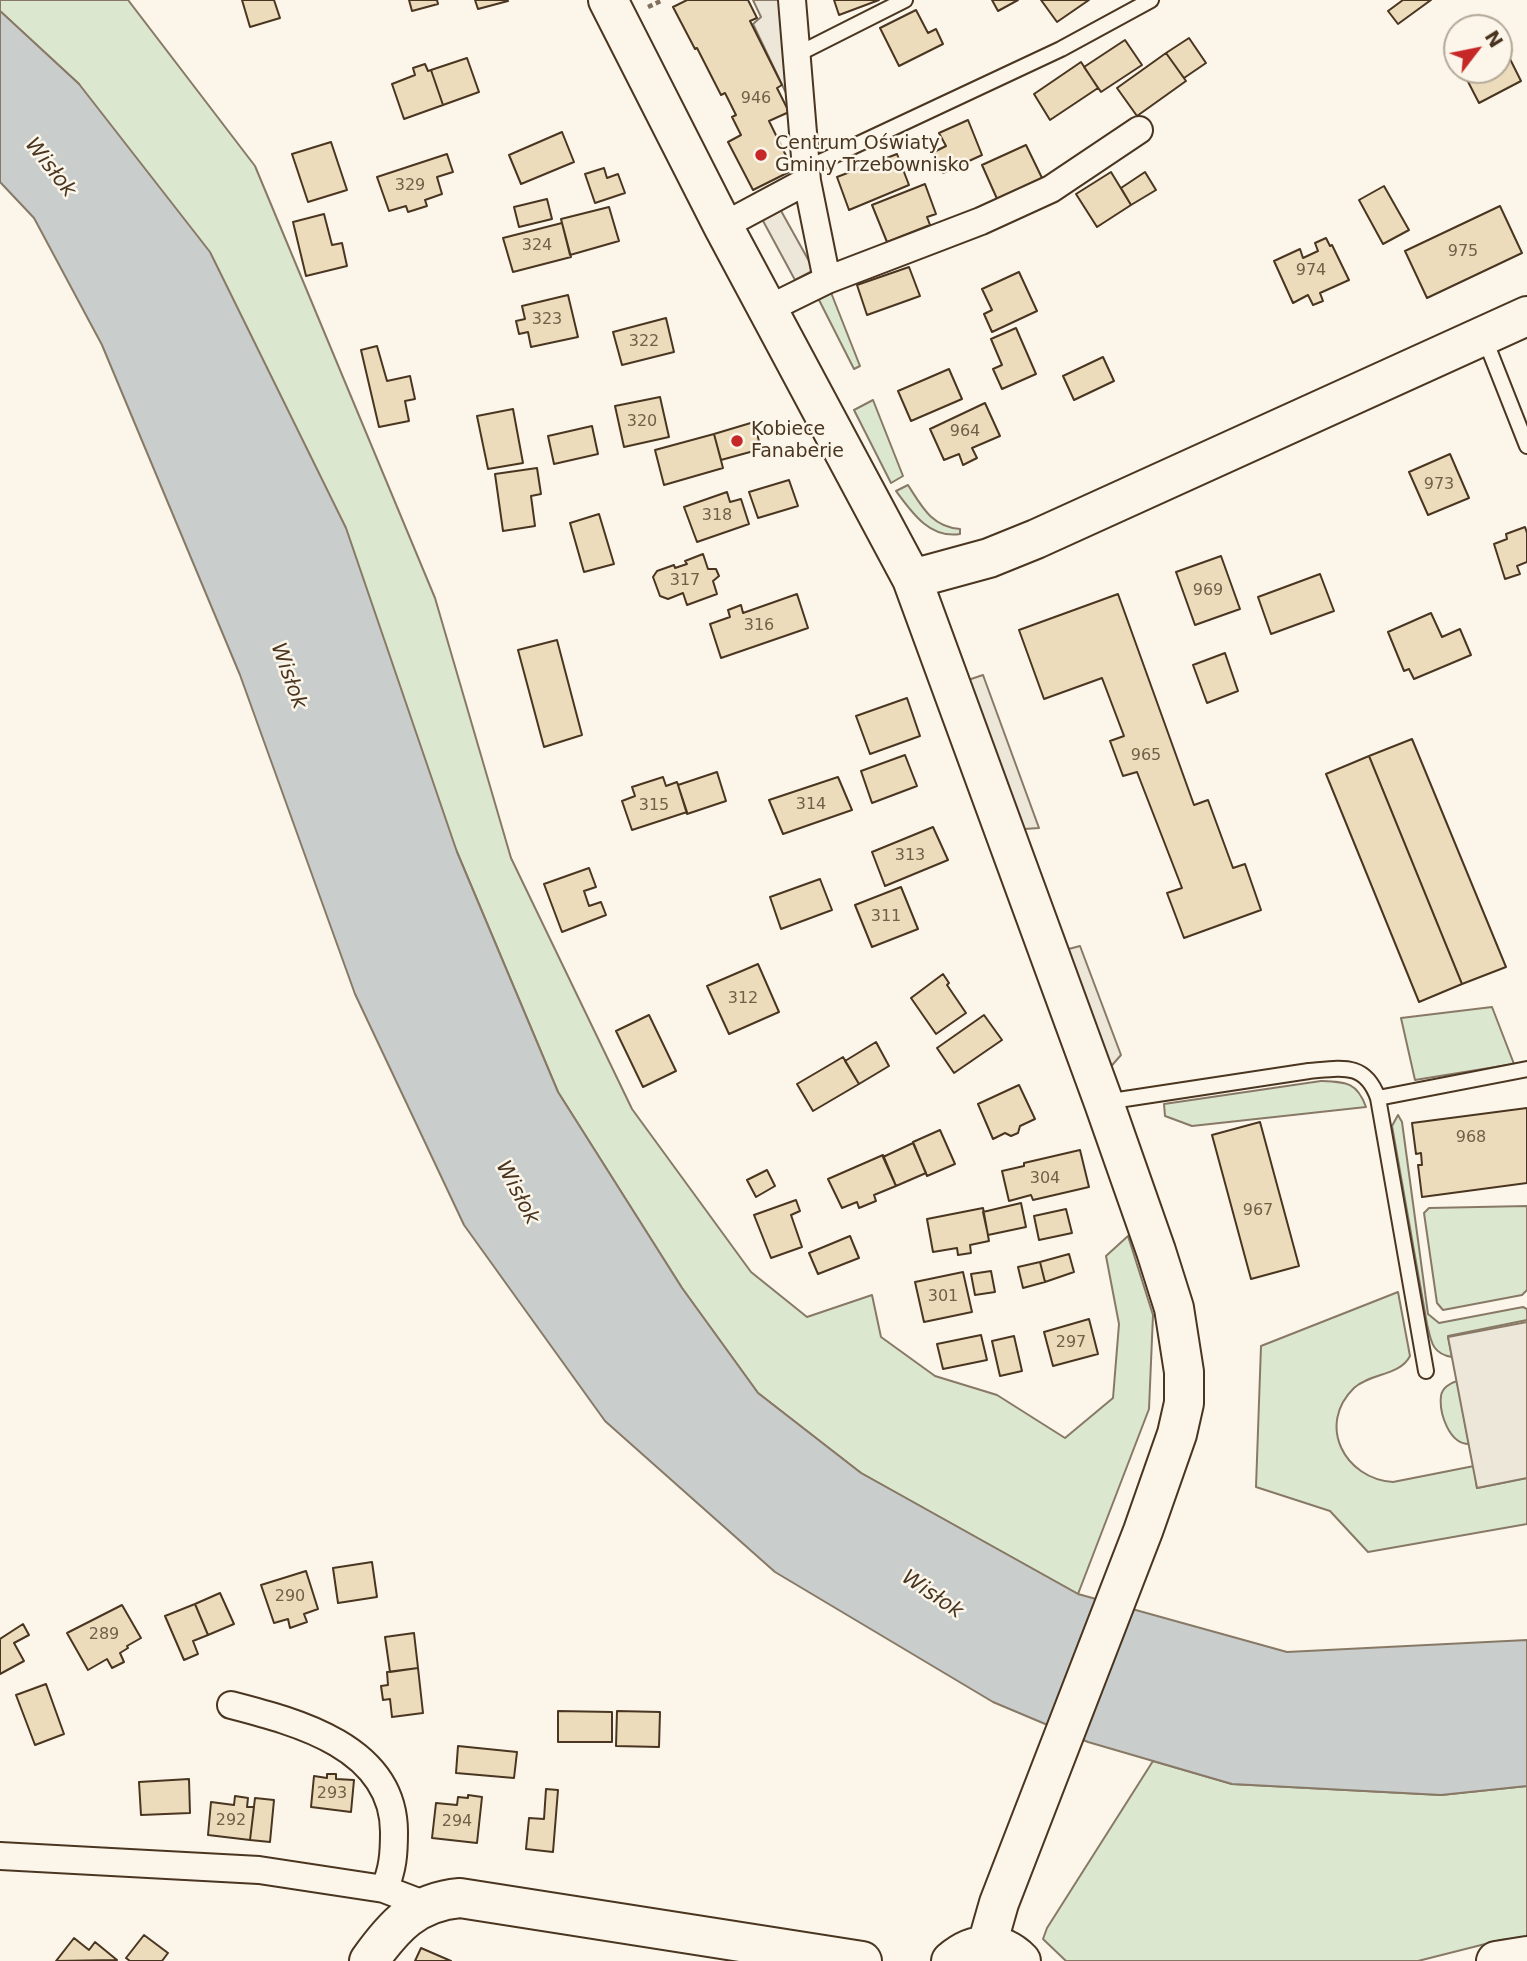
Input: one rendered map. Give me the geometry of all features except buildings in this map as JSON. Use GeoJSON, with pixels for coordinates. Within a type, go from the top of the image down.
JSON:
{"type":"FeatureCollection","features":[{"type":"Feature","properties":{"kind":"street"},"geometry":{"type":"LineString","coordinates":[[608,0],[723,226],[912,579],[1104,1103],[1174,1308],[1184,1372],[1184,1403],[1177,1434],[1143,1531],[999,1902],[987,1945]]}},
{"type":"Feature","properties":{"kind":"street"},"geometry":{"type":"LineString","coordinates":[[792,0],[806,175],[827,280]]}},
{"type":"Feature","properties":{"kind":"street"},"geometry":{"type":"LineString","coordinates":[[768,309],[827,280],[981,221],[1051,189],[1139,130]]}},
{"type":"Feature","properties":{"kind":"street"},"geometry":{"type":"LineString","coordinates":[[723,226],[806,175]]}},
{"type":"Feature","properties":{"kind":"street"},"geometry":{"type":"LineString","coordinates":[[912,579],[989,558],[1036,539],[1527,316]]}},
{"type":"Feature","properties":{"kind":"street"},"geometry":{"type":"LineString","coordinates":[[231,1705],[288,1720],[319,1734],[372,1769],[384,1788],[394,1821],[391,1874],[384,1889]]}},
{"type":"Feature","properties":{"kind":"street"},"geometry":{"type":"LineString","coordinates":[[0,1856],[260,1870],[384,1889],[426,1905]]}},
{"type":"Feature","properties":{"kind":"street"},"geometry":{"type":"LineString","coordinates":[[369,1961],[407,1917],[426,1905],[444,1899],[460,1898],[862,1961]]}},
{"type":"Feature","properties":{"kind":"street"},"geometry":{"type":"LineString","coordinates":[[950,1961],[973,1947],[987,1945],[1012,1952],[1021,1961]]}},
{"type":"Feature","properties":{"kind":"street"},"geometry":{"type":"LineString","coordinates":[[1496,1961],[1527,1956]]}},
{"type":"Feature","properties":{"kind":"lane"},"geometry":{"type":"LineString","coordinates":[[796,55],[905,0]]}},
{"type":"Feature","properties":{"kind":"lane"},"geometry":{"type":"LineString","coordinates":[[806,175],[1061,49],[1151,0]]}},
{"type":"Feature","properties":{"kind":"lane"},"geometry":{"type":"LineString","coordinates":[[1483,335],[1527,446]]}},
{"type":"Feature","properties":{"kind":"lane"},"geometry":{"type":"LineString","coordinates":[[1104,1103],[1341,1068],[1363,1073],[1374,1087],[1378,1098],[1426,1371]]}},
{"type":"Feature","properties":{"kind":"lane"},"geometry":{"type":"LineString","coordinates":[[1378,1098],[1527,1069]]}},
{"type":"Feature","properties":{"kind":"green space"},"geometry":{"type":"Polygon","coordinates":[[[0,0],[128,0],[255,166],[435,598],[511,858],[632,1109],[751,1272],[807,1317],[872,1295],[881,1337],[935,1376],[997,1395],[1065,1438],[1113,1398],[1119,1324],[1106,1256],[1128,1236],[1153,1315],[1149,1409],[1078,1594],[861,1473],[758,1393],[682,1288],[558,1092],[457,852],[79,84],[0,11],[0,0]]]}},
{"type":"Feature","properties":{"kind":"green space"},"geometry":{"type":"Polygon","coordinates":[[[830,290],[860,366],[854,369],[817,296],[830,290]]]}},
{"type":"Feature","properties":{"kind":"green space"},"geometry":{"type":"Polygon","coordinates":[[[873,400],[903,476],[891,483],[854,410],[873,400]]]}},
{"type":"Feature","properties":{"kind":"green space"},"geometry":{"type":"Polygon","coordinates":[[[908,485],[935,520],[960,529],[960,534],[940,532],[923,523],[896,491],[908,485]]]}},
{"type":"Feature","properties":{"kind":"green space"},"geometry":{"type":"Polygon","coordinates":[[[1492,1007],[1514,1064],[1415,1080],[1401,1018],[1492,1007]]]}},
{"type":"Feature","properties":{"kind":"green space"},"geometry":{"type":"Polygon","coordinates":[[[1321,1081],[1350,1085],[1359,1093],[1366,1107],[1192,1126],[1165,1116],[1164,1104],[1321,1081]]]}},
{"type":"Feature","properties":{"kind":"green space"},"geometry":{"type":"Polygon","coordinates":[[[1398,1115],[1402,1122],[1428,1314],[1439,1323],[1523,1307],[1527,1309],[1527,1320],[1448,1336],[1452,1357],[1436,1350],[1427,1324],[1392,1126],[1398,1115]]]}},
{"type":"Feature","properties":{"kind":"green space"},"geometry":{"type":"Polygon","coordinates":[[[1527,1206],[1527,1290],[1522,1295],[1443,1310],[1437,1303],[1424,1213],[1429,1208],[1527,1206]]]}},
{"type":"Feature","properties":{"kind":"green space"},"geometry":{"type":"Polygon","coordinates":[[[1398,1292],[1410,1356],[1405,1363],[1392,1371],[1368,1379],[1354,1388],[1343,1403],[1337,1418],[1341,1448],[1361,1471],[1376,1479],[1393,1482],[1474,1466],[1477,1488],[1527,1478],[1527,1524],[1368,1552],[1330,1511],[1256,1487],[1261,1346],[1398,1292]]]}},
{"type":"Feature","properties":{"kind":"green space"},"geometry":{"type":"Polygon","coordinates":[[[1457,1381],[1469,1444],[1462,1443],[1451,1433],[1442,1411],[1443,1391],[1457,1381]]]}},
{"type":"Feature","properties":{"kind":"green space"},"geometry":{"type":"Polygon","coordinates":[[[1153,1761],[1232,1784],[1441,1795],[1527,1786],[1527,1937],[1501,1940],[1418,1961],[1066,1961],[1043,1939],[1047,1928],[1153,1761]]]}},
{"type":"Feature","properties":{"kind":"shaded area"},"geometry":{"type":"Polygon","coordinates":[[[753,0],[784,0],[793,89],[786,93],[753,24],[761,17],[753,0]]]}},
{"type":"Feature","properties":{"kind":"shaded area"},"geometry":{"type":"Polygon","coordinates":[[[780,209],[814,270],[795,280],[762,219],[780,209]]]}},
{"type":"Feature","properties":{"kind":"shaded area"},"geometry":{"type":"Polygon","coordinates":[[[983,675],[1039,828],[1024,829],[1017,824],[965,681],[983,675]]]}},
{"type":"Feature","properties":{"kind":"shaded area"},"geometry":{"type":"Polygon","coordinates":[[[1080,946],[1121,1055],[1107,1071],[1061,951],[1080,946]]]}},
{"type":"Feature","properties":{"kind":"shaded area"},"geometry":{"type":"Polygon","coordinates":[[[1527,1322],[1527,1478],[1477,1488],[1448,1337],[1527,1322]]]}},
{"type":"Feature","properties":{"kind":"water","name":"Wisłok"},"geometry":{"type":"Polygon","coordinates":[[[0,11],[79,84],[210,252],[346,528],[457,852],[558,1092],[682,1288],[758,1393],[861,1473],[1078,1594],[1287,1652],[1527,1640],[1527,1786],[1441,1795],[1232,1784],[1088,1742],[993,1702],[775,1572],[605,1421],[464,1225],[355,994],[240,675],[102,345],[34,218],[0,182],[0,11]]]}},
{"type":"Feature","properties":{"kind":"place","name":"Centrum Oświaty Gminy Trzebownisko"},"geometry":{"type":"Point","coordinates":[761,155]}},
{"type":"Feature","properties":{"kind":"place","name":"Kobiece Fanaberie"},"geometry":{"type":"Point","coordinates":[737,441]}}]}
